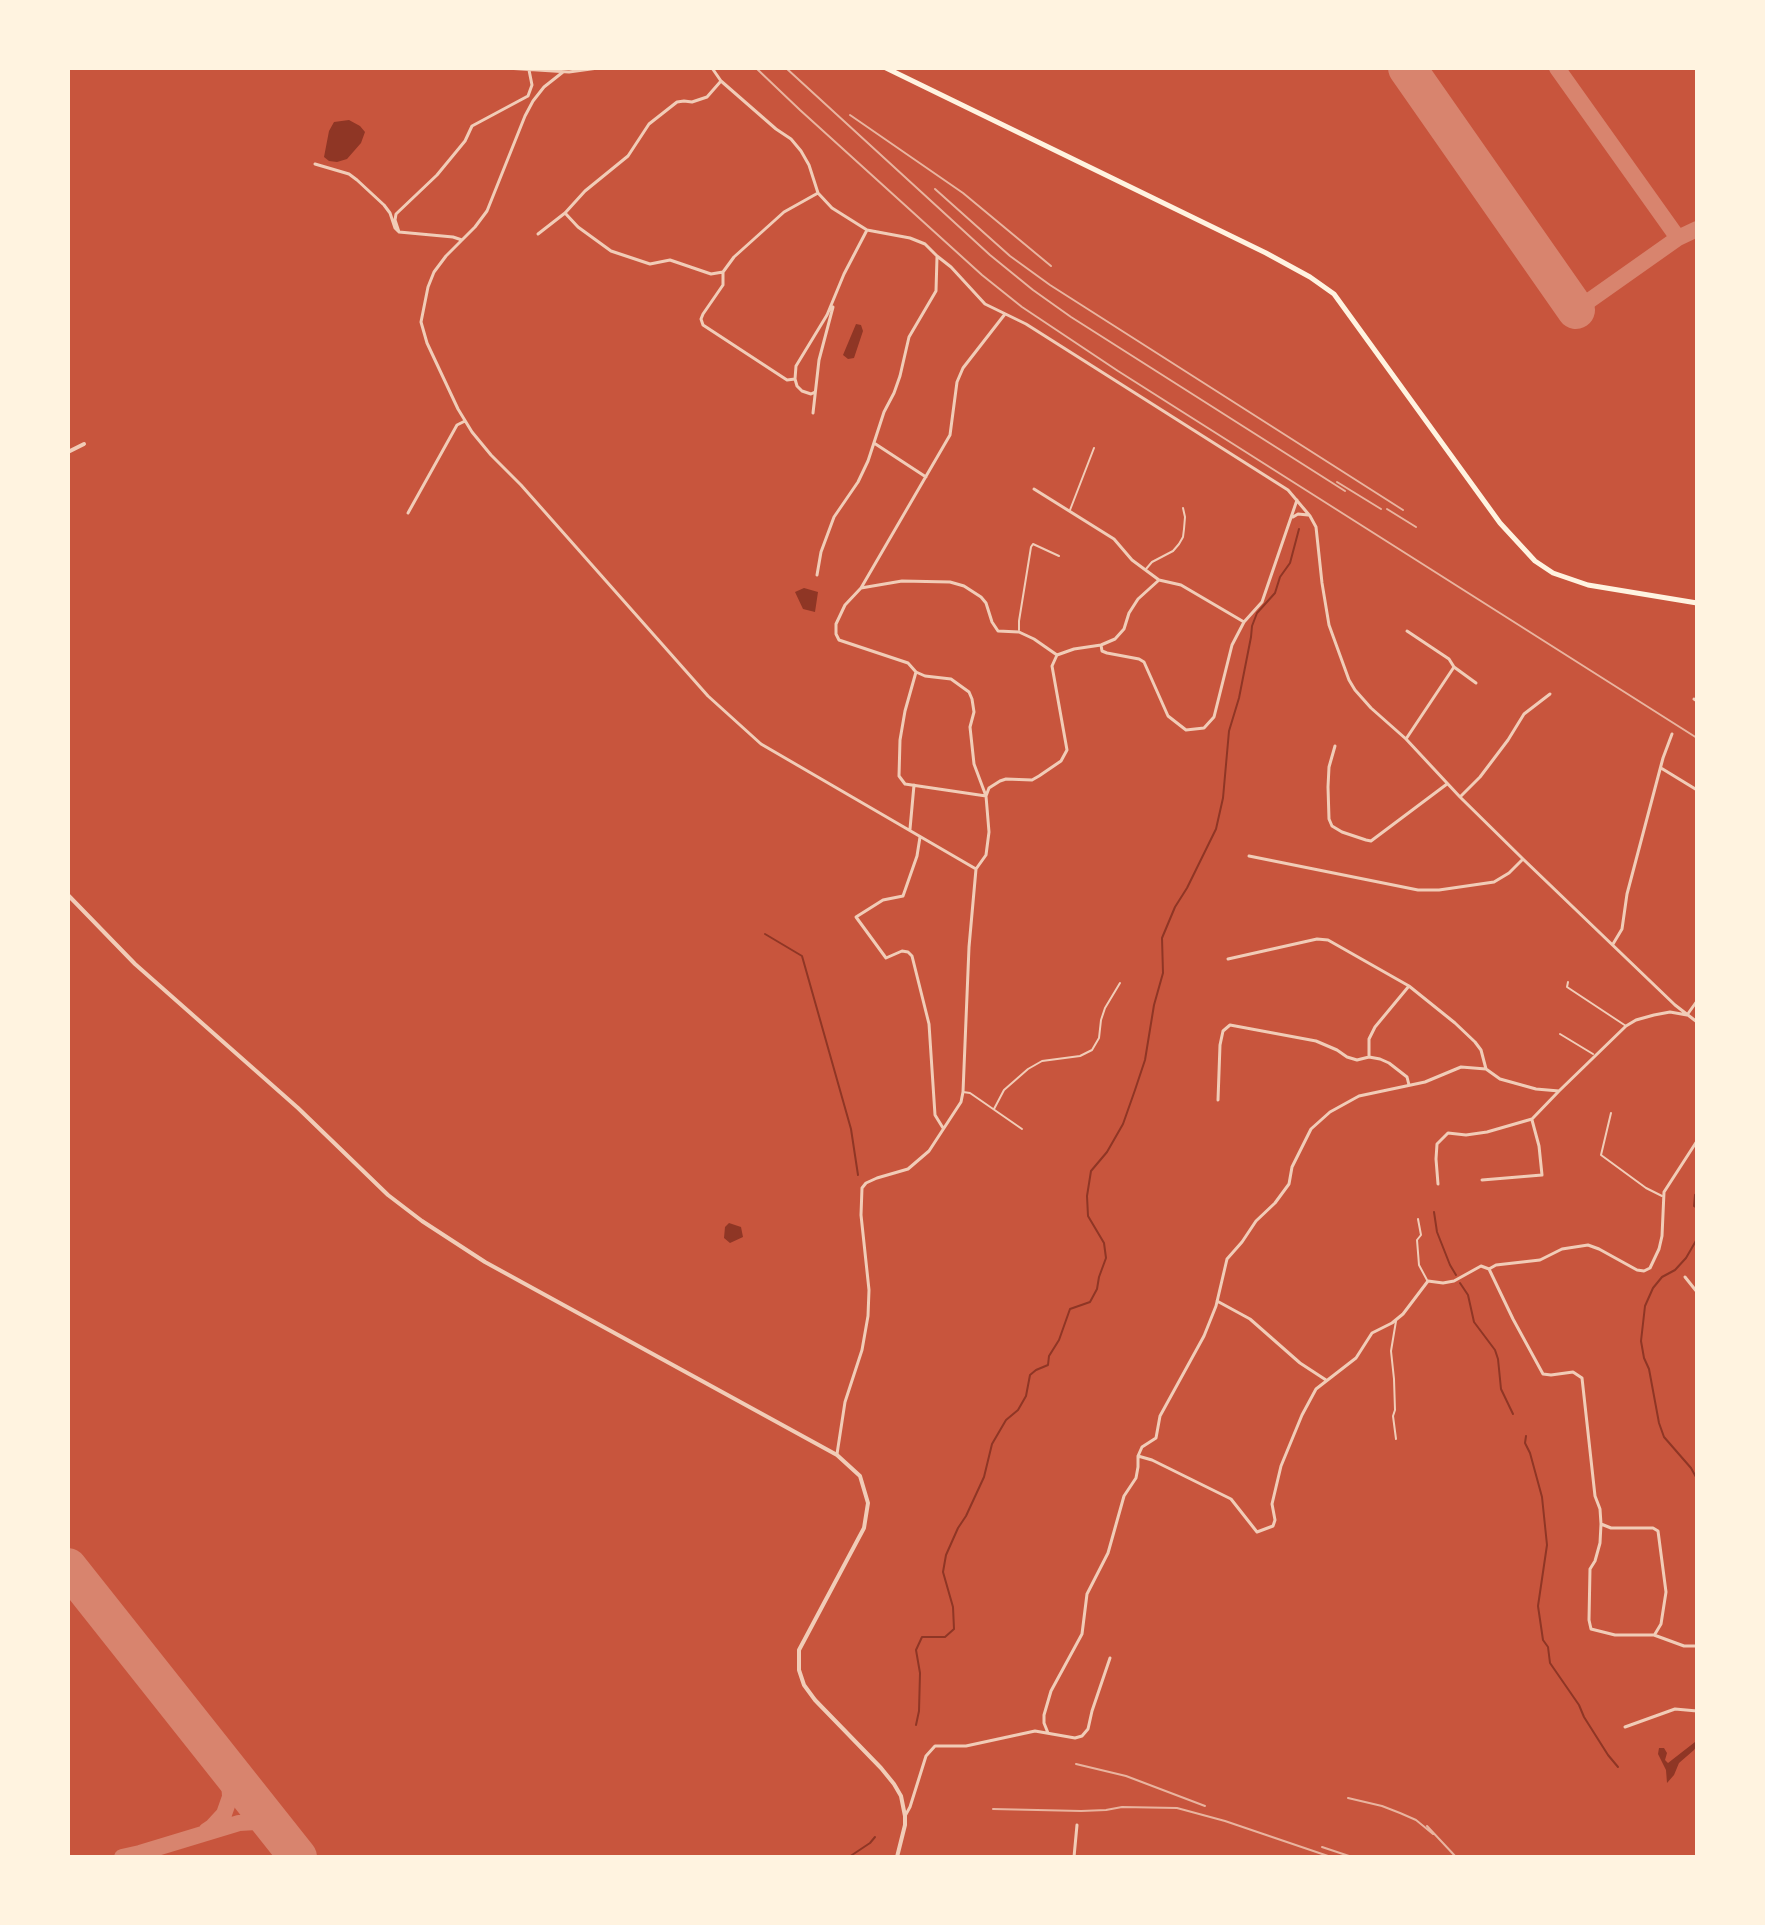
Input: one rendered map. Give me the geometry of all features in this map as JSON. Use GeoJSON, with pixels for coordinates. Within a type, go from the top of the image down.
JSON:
{"type":"FeatureCollection","features":[{"type":"Feature","properties":{"kind":"main road"},"geometry":{"type":"LineString","coordinates":[[886,68],[1310,277],[1334,294],[1500,523],[1535,561],[1553,573],[1588,585],[1697,603]]}},
{"type":"Feature","properties":{"kind":"street"},"geometry":{"type":"LineString","coordinates":[[506,68],[563,72]]}},
{"type":"Feature","properties":{"kind":"street"},"geometry":{"type":"LineString","coordinates":[[598,68],[563,72],[544,87],[533,101],[487,211],[434,272],[421,322],[427,343],[472,432],[708,696],[761,744],[976,869]]}},
{"type":"Feature","properties":{"kind":"street"},"geometry":{"type":"LineString","coordinates":[[712,68],[721,81],[791,139],[809,165],[818,193],[832,208],[867,230],[925,244],[985,304],[1035,330],[1288,490],[1316,527],[1329,625],[1355,690],[1523,859],[1697,1022]]}},
{"type":"Feature","properties":{"kind":"street"},"geometry":{"type":"LineString","coordinates":[[399,232],[396,214],[437,175],[465,141],[472,126],[528,96],[532,85],[528,69]]}},
{"type":"Feature","properties":{"kind":"street"},"geometry":{"type":"LineString","coordinates":[[538,234],[628,156],[649,124],[677,102],[692,102],[707,97],[721,81]]}},
{"type":"Feature","properties":{"kind":"street"},"geometry":{"type":"LineString","coordinates":[[315,164],[349,174],[357,180],[384,205],[399,232],[462,240]]}},
{"type":"Feature","properties":{"kind":"street"},"geometry":{"type":"LineString","coordinates":[[795,379],[787,380],[703,325],[701,319],[723,285],[723,272],[734,257],[784,212],[818,193]]}},
{"type":"Feature","properties":{"kind":"street"},"geometry":{"type":"LineString","coordinates":[[565,213],[578,227],[611,251],[650,264],[670,260],[711,274],[723,272]]}},
{"type":"Feature","properties":{"kind":"street"},"geometry":{"type":"LineString","coordinates":[[815,392],[802,391],[797,386],[796,366],[833,303],[867,230]]}},
{"type":"Feature","properties":{"kind":"street"},"geometry":{"type":"LineString","coordinates":[[817,575],[821,552],[834,517],[868,461],[900,376],[909,337],[936,291],[937,256]]}},
{"type":"Feature","properties":{"kind":"street"},"geometry":{"type":"LineString","coordinates":[[813,413],[819,360],[833,303]]}},
{"type":"Feature","properties":{"kind":"street"},"geometry":{"type":"LineString","coordinates":[[837,1455],[845,1402],[862,1350],[868,1316],[862,1188],[877,1178],[908,1169],[929,1151],[957,1112],[963,1092],[969,947],[976,869],[986,855],[989,832],[986,796],[974,764],[970,727],[974,712],[969,692],[951,679],[925,676],[908,663],[839,640],[836,624],[845,605],[861,588],[950,435],[957,382],[963,368],[1005,314]]}},
{"type":"Feature","properties":{"kind":"street"},"geometry":{"type":"LineString","coordinates":[[408,513],[457,425],[465,421]]}},
{"type":"Feature","properties":{"kind":"street"},"geometry":{"type":"LineString","coordinates":[[874,443],[926,477]]}},
{"type":"Feature","properties":{"kind":"street"},"geometry":{"type":"LineString","coordinates":[[68,452],[84,444]]}},
{"type":"Feature","properties":{"kind":"street"},"geometry":{"type":"LineString","coordinates":[[1034,489],[1114,539],[1132,560],[1159,580],[1181,585],[1244,622]]}},
{"type":"Feature","properties":{"kind":"street"},"geometry":{"type":"LineString","coordinates":[[1101,645],[1102,651],[1107,653],[1144,662],[1168,716],[1186,730],[1204,728],[1214,717],[1232,645],[1244,622],[1262,602],[1297,500]]}},
{"type":"Feature","properties":{"kind":"street"},"geometry":{"type":"LineString","coordinates":[[1289,524],[1298,514],[1310,516]]}},
{"type":"Feature","properties":{"kind":"street"},"geometry":{"type":"LineString","coordinates":[[986,796],[989,788],[1000,781],[1032,780],[1061,761],[1067,750],[1052,666],[1057,655],[1115,639],[1124,629],[1138,599],[1159,580]]}},
{"type":"Feature","properties":{"kind":"street"},"geometry":{"type":"LineString","coordinates":[[861,588],[902,581],[950,582],[964,586],[986,603],[998,631],[1019,632],[1057,655]]}},
{"type":"Feature","properties":{"kind":"street"},"geometry":{"type":"LineString","coordinates":[[1407,631],[1449,659],[1454,667],[1476,683]]}},
{"type":"Feature","properties":{"kind":"street"},"geometry":{"type":"LineString","coordinates":[[1406,739],[1454,667]]}},
{"type":"Feature","properties":{"kind":"street"},"geometry":{"type":"LineString","coordinates":[[916,672],[900,740],[899,776],[905,784],[986,796]]}},
{"type":"Feature","properties":{"kind":"street"},"geometry":{"type":"LineString","coordinates":[[1460,797],[1480,777],[1524,714],[1550,694]]}},
{"type":"Feature","properties":{"kind":"street"},"geometry":{"type":"LineString","coordinates":[[1613,944],[1622,929],[1627,894],[1672,734]]}},
{"type":"Feature","properties":{"kind":"street"},"geometry":{"type":"LineString","coordinates":[[1335,746],[1329,767],[1329,819],[1332,826],[1342,832],[1371,841],[1447,784]]}},
{"type":"Feature","properties":{"kind":"street"},"geometry":{"type":"LineString","coordinates":[[1661,768],[1697,790]]}},
{"type":"Feature","properties":{"kind":"street"},"geometry":{"type":"LineString","coordinates":[[910,831],[914,785]]}},
{"type":"Feature","properties":{"kind":"street"},"geometry":{"type":"LineString","coordinates":[[920,837],[903,896],[883,900],[856,917],[886,958],[902,951],[912,956],[929,1024],[935,1115],[943,1128]]}},
{"type":"Feature","properties":{"kind":"street"},"geometry":{"type":"LineString","coordinates":[[1249,856],[1418,890],[1494,882],[1523,859]]}},
{"type":"Feature","properties":{"kind":"street"},"geometry":{"type":"LineString","coordinates":[[68,895],[135,964],[298,1108],[388,1195],[422,1221],[485,1262],[837,1455],[860,1476],[868,1503],[864,1528],[799,1650],[799,1670],[804,1685],[815,1700],[894,1784],[901,1796],[905,1816]]}},
{"type":"Feature","properties":{"kind":"street"},"geometry":{"type":"LineString","coordinates":[[1228,959],[1317,939],[1328,940],[1409,986],[1475,1042],[1481,1050],[1486,1069]]}},
{"type":"Feature","properties":{"kind":"street"},"geometry":{"type":"LineString","coordinates":[[1369,1057],[1369,1039],[1375,1027],[1409,986]]}},
{"type":"Feature","properties":{"kind":"street"},"geometry":{"type":"LineString","coordinates":[[1687,1015],[1697,1001]]}},
{"type":"Feature","properties":{"kind":"street"},"geometry":{"type":"LineString","coordinates":[[1438,1184],[1437,1144],[1448,1133],[1466,1135],[1487,1132],[1532,1119],[1626,1026],[1636,1020],[1670,1012],[1687,1015]]}},
{"type":"Feature","properties":{"kind":"street"},"geometry":{"type":"LineString","coordinates":[[1218,1100],[1220,1045],[1223,1031],[1230,1025],[1316,1041],[1357,1060],[1369,1057],[1389,1063],[1407,1077],[1409,1085]]}},
{"type":"Feature","properties":{"kind":"street"},"geometry":{"type":"LineString","coordinates":[[1048,1733],[1044,1715],[1051,1691],[1082,1634],[1087,1594],[1108,1553],[1124,1496],[1136,1478],[1138,1456],[1142,1447],[1156,1438],[1160,1416],[1204,1336],[1217,1301],[1227,1259],[1289,1184],[1292,1167],[1311,1129],[1330,1112],[1359,1096],[1425,1082],[1461,1067],[1486,1069],[1500,1079],[1536,1089],[1559,1091]]}},
{"type":"Feature","properties":{"kind":"street"},"geometry":{"type":"LineString","coordinates":[[1482,1180],[1542,1175],[1532,1119]]}},
{"type":"Feature","properties":{"kind":"street"},"geometry":{"type":"LineString","coordinates":[[1489,1269],[1496,1265],[1540,1260],[1562,1249],[1588,1245],[1637,1270],[1650,1268],[1656,1260],[1662,1236],[1662,1196],[1697,1141]]}},
{"type":"Feature","properties":{"kind":"street"},"geometry":{"type":"LineString","coordinates":[[1138,1456],[1231,1499],[1257,1532],[1273,1526],[1272,1504],[1281,1466],[1316,1389],[1356,1358],[1372,1333],[1403,1314],[1428,1281],[1454,1281],[1481,1266],[1489,1269],[1543,1374],[1573,1372],[1582,1378],[1601,1524],[1595,1561],[1590,1569],[1591,1629],[1615,1635],[1654,1635],[1684,1646],[1697,1646]]}},
{"type":"Feature","properties":{"kind":"street"},"geometry":{"type":"LineString","coordinates":[[1685,1277],[1697,1292]]}},
{"type":"Feature","properties":{"kind":"street"},"geometry":{"type":"LineString","coordinates":[[1217,1301],[1250,1319],[1300,1363],[1326,1380]]}},
{"type":"Feature","properties":{"kind":"street"},"geometry":{"type":"LineString","coordinates":[[1601,1524],[1611,1528],[1653,1528],[1658,1531],[1666,1592],[1661,1624],[1654,1635]]}},
{"type":"Feature","properties":{"kind":"street"},"geometry":{"type":"LineString","coordinates":[[897,1857],[905,1816],[926,1756],[935,1746],[966,1746],[1035,1731],[1075,1738],[1082,1736],[1088,1729],[1110,1658]]}},
{"type":"Feature","properties":{"kind":"street"},"geometry":{"type":"LineString","coordinates":[[1625,1727],[1661,1712],[1685,1708],[1697,1711]]}},
{"type":"Feature","properties":{"kind":"street"},"geometry":{"type":"LineString","coordinates":[[1074,1857],[1077,1825]]}},
{"type":"Feature","properties":{"kind":"lane"},"geometry":{"type":"LineString","coordinates":[[1069,512],[1094,448]]}},
{"type":"Feature","properties":{"kind":"lane"},"geometry":{"type":"LineString","coordinates":[[1146,570],[1152,562],[1173,551],[1179,544],[1184,529],[1183,508]]}},
{"type":"Feature","properties":{"kind":"lane"},"geometry":{"type":"LineString","coordinates":[[1019,632],[1031,547],[1033,544],[1059,556]]}},
{"type":"Feature","properties":{"kind":"lane"},"geometry":{"type":"LineString","coordinates":[[1568,982],[1567,987],[1626,1026]]}},
{"type":"Feature","properties":{"kind":"lane"},"geometry":{"type":"LineString","coordinates":[[994,1109],[1004,1090],[1028,1069],[1042,1061],[1080,1056],[1092,1050],[1099,1038],[1105,1008],[1120,983]]}},
{"type":"Feature","properties":{"kind":"lane"},"geometry":{"type":"LineString","coordinates":[[1560,1034],[1595,1056]]}},
{"type":"Feature","properties":{"kind":"lane"},"geometry":{"type":"LineString","coordinates":[[963,1092],[970,1093],[1022,1129]]}},
{"type":"Feature","properties":{"kind":"lane"},"geometry":{"type":"LineString","coordinates":[[1611,1113],[1601,1155],[1662,1196]]}},
{"type":"Feature","properties":{"kind":"lane"},"geometry":{"type":"LineString","coordinates":[[1418,1219],[1421,1235],[1417,1240],[1419,1265],[1428,1281]]}},
{"type":"Feature","properties":{"kind":"lane"},"geometry":{"type":"LineString","coordinates":[[1396,1320],[1391,1351],[1396,1439]]}},
{"type":"Feature","properties":{"kind":"shaded area"},"geometry":{"type":"Polygon","coordinates":[[[349,120],[365,132],[361,143],[347,159],[329,161],[324,157],[329,131],[334,122],[349,120]]]}},
{"type":"Feature","properties":{"kind":"shaded area"},"geometry":{"type":"Polygon","coordinates":[[[856,324],[861,325],[863,331],[854,358],[848,359],[843,355],[856,324]]]}},
{"type":"Feature","properties":{"kind":"shaded area"},"geometry":{"type":"Polygon","coordinates":[[[804,588],[818,592],[815,612],[803,609],[795,592],[804,588]]]}},
{"type":"Feature","properties":{"kind":"shaded area"},"geometry":{"type":"Polygon","coordinates":[[[729,1223],[741,1227],[743,1237],[730,1243],[724,1238],[725,1227],[729,1223]]]}},
{"type":"Feature","properties":{"kind":"shaded area"},"geometry":{"type":"Polygon","coordinates":[[[1695,1742],[1694,1750],[1679,1763],[1667,1783],[1659,1748],[1664,1748],[1667,1753],[1665,1760],[1668,1763],[1695,1742]]]}},
{"type":"Feature","properties":{"kind":"waterway"},"geometry":{"type":"LineString","coordinates":[[916,1725],[920,1673],[916,1650],[922,1637],[945,1637],[954,1629],[953,1607],[943,1572],[946,1555],[984,1477],[992,1444],[1006,1420],[1018,1410],[1026,1396],[1030,1375],[1048,1365],[1070,1309],[1090,1302],[1097,1289],[1106,1258],[1104,1243],[1088,1216],[1091,1171],[1107,1152],[1123,1124],[1145,1060],[1163,973],[1162,938],[1216,829],[1223,798],[1229,731],[1239,698],[1252,626],[1257,613],[1275,593],[1280,577],[1290,563],[1299,529]]}},
{"type":"Feature","properties":{"kind":"waterway"},"geometry":{"type":"LineString","coordinates":[[765,934],[802,956],[851,1129],[858,1175]]}},
{"type":"Feature","properties":{"kind":"waterway"},"geometry":{"type":"LineString","coordinates":[[1697,1193],[1694,1206],[1697,1208]]}},
{"type":"Feature","properties":{"kind":"waterway"},"geometry":{"type":"LineString","coordinates":[[1434,1212],[1437,1232],[1456,1275]]}},
{"type":"Feature","properties":{"kind":"waterway"},"geometry":{"type":"LineString","coordinates":[[1697,1239],[1686,1258],[1653,1288],[1645,1306],[1641,1341],[1664,1437],[1691,1468],[1697,1486]]}},
{"type":"Feature","properties":{"kind":"waterway"},"geometry":{"type":"LineString","coordinates":[[1460,1283],[1468,1295],[1474,1322],[1495,1350],[1501,1389],[1513,1414]]}},
{"type":"Feature","properties":{"kind":"waterway"},"geometry":{"type":"LineString","coordinates":[[1526,1436],[1525,1443],[1542,1497],[1547,1545],[1538,1606],[1543,1640],[1548,1647],[1550,1663],[1618,1767]]}},
{"type":"Feature","properties":{"kind":"waterway"},"geometry":{"type":"LineString","coordinates":[[1697,1543],[1697,1559]]}},
{"type":"Feature","properties":{"kind":"waterway"},"geometry":{"type":"LineString","coordinates":[[849,1857],[875,1837]]}},
{"type":"Feature","properties":{"kind":"taxiway"},"geometry":{"type":"LineString","coordinates":[[1557,68],[1678,238]]}},
{"type":"Feature","properties":{"kind":"taxiway"},"geometry":{"type":"LineString","coordinates":[[1576,310],[1678,238],[1697,229]]}},
{"type":"Feature","properties":{"kind":"taxiway"},"geometry":{"type":"LineString","coordinates":[[206,1831],[224,1814],[230,1797],[229,1778],[220,1757]]}},
{"type":"Feature","properties":{"kind":"taxiway"},"geometry":{"type":"LineString","coordinates":[[122,1857],[239,1823],[256,1822],[282,1836]]}},
{"type":"Feature","properties":{"kind":"runway"},"geometry":{"type":"LineString","coordinates":[[1407,68],[1576,310]]}},
{"type":"Feature","properties":{"kind":"runway"},"geometry":{"type":"LineString","coordinates":[[68,1567],[298,1857]]}},
{"type":"Feature","properties":{"kind":"railway"},"geometry":{"type":"LineString","coordinates":[[756,68],[982,275],[1022,307],[1697,738]]}},
{"type":"Feature","properties":{"kind":"railway"},"geometry":{"type":"LineString","coordinates":[[786,68],[990,255],[1033,290],[1345,491]]}},
{"type":"Feature","properties":{"kind":"railway"},"geometry":{"type":"LineString","coordinates":[[850,115],[963,193],[1051,266]]}},
{"type":"Feature","properties":{"kind":"railway"},"geometry":{"type":"LineString","coordinates":[[935,189],[1010,256],[1050,285],[1403,510]]}},
{"type":"Feature","properties":{"kind":"railway"},"geometry":{"type":"LineString","coordinates":[[1337,482],[1381,509]]}},
{"type":"Feature","properties":{"kind":"railway"},"geometry":{"type":"LineString","coordinates":[[1387,509],[1416,527]]}},
{"type":"Feature","properties":{"kind":"railway"},"geometry":{"type":"LineString","coordinates":[[1076,1764],[1126,1776],[1205,1806]]}},
{"type":"Feature","properties":{"kind":"railway"},"geometry":{"type":"LineString","coordinates":[[1348,1798],[1400,1813],[1416,1820],[1433,1834]]}},
{"type":"Feature","properties":{"kind":"railway"},"geometry":{"type":"LineString","coordinates":[[993,1809],[1081,1811],[1122,1807],[1177,1808],[1331,1857]]}},
{"type":"Feature","properties":{"kind":"railway"},"geometry":{"type":"LineString","coordinates":[[1427,1826],[1456,1857]]}},
{"type":"Feature","properties":{"kind":"railway"},"geometry":{"type":"LineString","coordinates":[[1322,1847],[1352,1857]]}}]}
